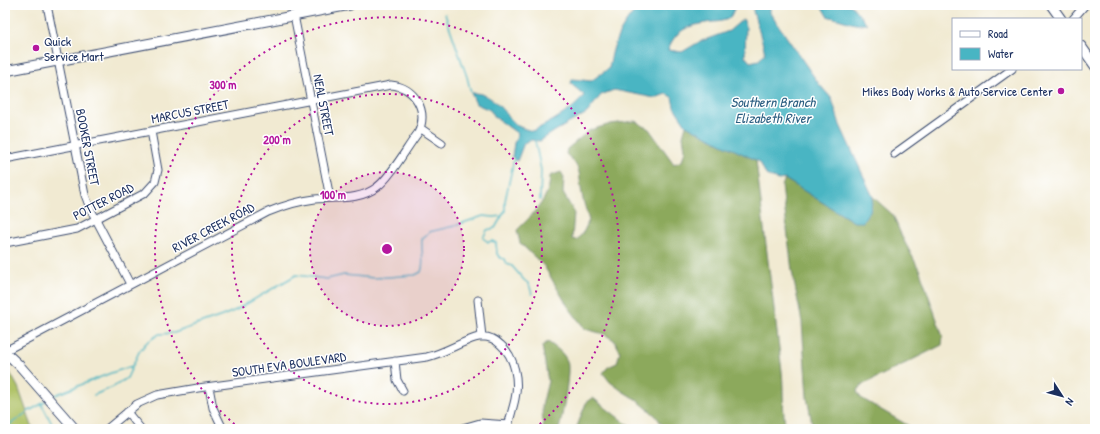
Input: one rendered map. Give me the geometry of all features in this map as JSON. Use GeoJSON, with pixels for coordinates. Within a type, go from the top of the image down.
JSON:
{"type":"FeatureCollection","features":[{"type":"Feature","properties":{"kind":"main road"},"geometry":{"type":"LineString","coordinates":[[5,71],[350,5]]}},
{"type":"Feature","properties":{"kind":"main road"},"geometry":{"type":"LineString","coordinates":[[1051,5],[1061,18]]}},
{"type":"Feature","properties":{"kind":"main road"},"geometry":{"type":"LineString","coordinates":[[1082,47],[1095,66]]}},
{"type":"Feature","properties":{"kind":"main road"},"geometry":{"type":"LineString","coordinates":[[5,352],[19,365],[75,429]]}},
{"type":"Feature","properties":{"kind":"street","name":"BOOKER STREET"},"geometry":{"type":"LineString","coordinates":[[48,5],[85,195],[96,220],[130,284]]}},
{"type":"Feature","properties":{"kind":"street"},"geometry":{"type":"LineString","coordinates":[[1074,18],[1085,5]]}},
{"type":"Feature","properties":{"kind":"street","name":"NEAL STREET"},"geometry":{"type":"LineString","coordinates":[[294,16],[330,198]]}},
{"type":"Feature","properties":{"kind":"street"},"geometry":{"type":"LineString","coordinates":[[894,154],[1011,70]]}},
{"type":"Feature","properties":{"kind":"street","name":"MARCUS STREET"},"geometry":{"type":"LineString","coordinates":[[5,159],[384,86],[395,86],[409,91],[416,98],[420,104],[422,114],[420,128]]}},
{"type":"Feature","properties":{"kind":"street"},"geometry":{"type":"LineString","coordinates":[[420,128],[442,143]]}},
{"type":"Feature","properties":{"kind":"street","name":"RIVER CREEK ROAD"},"geometry":{"type":"LineString","coordinates":[[5,352],[130,284],[268,212],[294,203],[330,198],[353,198],[372,190],[385,180],[420,128]]}},
{"type":"Feature","properties":{"kind":"street","name":"POTTER ROAD"},"geometry":{"type":"LineString","coordinates":[[5,243],[77,229],[145,193],[155,182],[158,170],[151,131]]}},
{"type":"Feature","properties":{"kind":"street"},"geometry":{"type":"LineString","coordinates":[[460,429],[480,423],[508,427],[515,399],[516,374],[514,364],[510,354],[498,342],[493,339],[482,337],[478,300]]}},
{"type":"Feature","properties":{"kind":"street","name":"SOUTH EVA BOULEVARD"},"geometry":{"type":"LineString","coordinates":[[107,429],[137,404],[157,395],[436,355],[476,338],[482,337]]}},
{"type":"Feature","properties":{"kind":"street"},"geometry":{"type":"LineString","coordinates":[[395,361],[398,380],[403,391]]}},
{"type":"Feature","properties":{"kind":"street"},"geometry":{"type":"LineString","coordinates":[[209,387],[213,408],[223,429]]}},
{"type":"Feature","properties":{"kind":"street"},"geometry":{"type":"LineString","coordinates":[[127,412],[141,429]]}},
{"type":"Feature","properties":{"kind":"green space"},"geometry":{"type":"Polygon","coordinates":[[[635,121],[649,129],[674,164],[682,161],[685,150],[683,136],[686,125],[756,160],[782,371],[786,429],[665,429],[656,416],[637,400],[610,382],[603,373],[608,367],[617,363],[620,351],[614,340],[604,334],[585,329],[567,305],[544,266],[520,243],[517,230],[544,199],[550,176],[561,172],[564,177],[563,193],[574,212],[572,239],[577,240],[584,231],[589,220],[579,172],[575,164],[566,154],[567,149],[590,130],[611,124],[635,121]]]}},
{"type":"Feature","properties":{"kind":"green space"},"geometry":{"type":"Polygon","coordinates":[[[785,179],[854,222],[870,211],[873,197],[893,215],[902,237],[920,271],[943,337],[942,345],[864,384],[857,390],[861,398],[914,429],[813,429],[807,397],[802,322],[792,271],[782,186],[785,179]]]}},
{"type":"Feature","properties":{"kind":"green space"},"geometry":{"type":"Polygon","coordinates":[[[548,342],[564,355],[568,366],[566,394],[559,429],[543,429],[542,406],[548,381],[542,346],[548,342]]]}},
{"type":"Feature","properties":{"kind":"green space"},"geometry":{"type":"Polygon","coordinates":[[[5,364],[18,387],[33,429],[5,429],[5,364]]]}},
{"type":"Feature","properties":{"kind":"green space"},"geometry":{"type":"Polygon","coordinates":[[[593,398],[624,422],[636,429],[576,429],[586,403],[593,398]]]}},
{"type":"Feature","properties":{"kind":"water","name":"Southern Branch Elizabeth River"},"geometry":{"type":"Polygon","coordinates":[[[640,5],[735,5],[733,13],[728,19],[691,26],[680,32],[671,43],[668,50],[682,52],[699,42],[729,31],[743,19],[746,25],[745,56],[750,62],[759,60],[765,53],[753,11],[754,5],[770,5],[770,13],[819,84],[832,99],[840,125],[873,197],[870,211],[863,222],[854,222],[785,179],[778,180],[766,175],[760,162],[686,125],[674,107],[672,97],[666,94],[655,98],[614,90],[601,95],[587,113],[540,141],[530,140],[524,143],[517,161],[512,157],[514,143],[518,134],[495,117],[490,110],[476,104],[471,93],[486,96],[498,104],[518,126],[533,131],[539,128],[575,106],[584,95],[571,84],[572,79],[591,81],[609,68],[613,49],[619,34],[627,20],[640,5]]]}},
{"type":"Feature","properties":{"kind":"water"},"geometry":{"type":"Polygon","coordinates":[[[820,5],[851,5],[867,24],[855,24],[827,16],[820,5]]]}},
{"type":"Feature","properties":{"kind":"waterway"},"geometry":{"type":"LineString","coordinates":[[445,14],[467,77],[471,93]]}},
{"type":"Feature","properties":{"kind":"waterway"},"geometry":{"type":"LineString","coordinates":[[535,141],[541,170],[540,200]]}},
{"type":"Feature","properties":{"kind":"waterway"},"geometry":{"type":"LineString","coordinates":[[94,395],[113,387],[127,378],[139,352],[146,343],[159,334],[174,333],[236,310],[296,275],[327,279],[344,275],[374,278],[415,275],[421,272],[423,264],[422,239],[429,232],[454,226],[483,216],[502,216],[505,211],[505,201],[514,159]]}},
{"type":"Feature","properties":{"kind":"waterway"},"geometry":{"type":"LineString","coordinates":[[502,216],[495,228],[487,230],[483,238],[488,242],[492,241],[496,243],[497,254],[500,258],[505,259],[507,264],[512,266],[529,284],[532,294]]}},
{"type":"Feature","properties":{"kind":"waterway"},"geometry":{"type":"LineString","coordinates":[[55,395],[132,366]]}},
{"type":"Feature","properties":{"kind":"waterway"},"geometry":{"type":"LineString","coordinates":[[5,428],[45,402]]}},
{"type":"Feature","properties":{"kind":"waterway"},"geometry":{"type":"LineString","coordinates":[[42,405],[52,424],[58,429]]}},
{"type":"Feature","properties":{"kind":"place","name":"Quick Service Mart"},"geometry":{"type":"Point","coordinates":[36,48]}},
{"type":"Feature","properties":{"kind":"place","name":"Mikes Body Works & Auto Service Center"},"geometry":{"type":"Point","coordinates":[1061,91]}}]}
